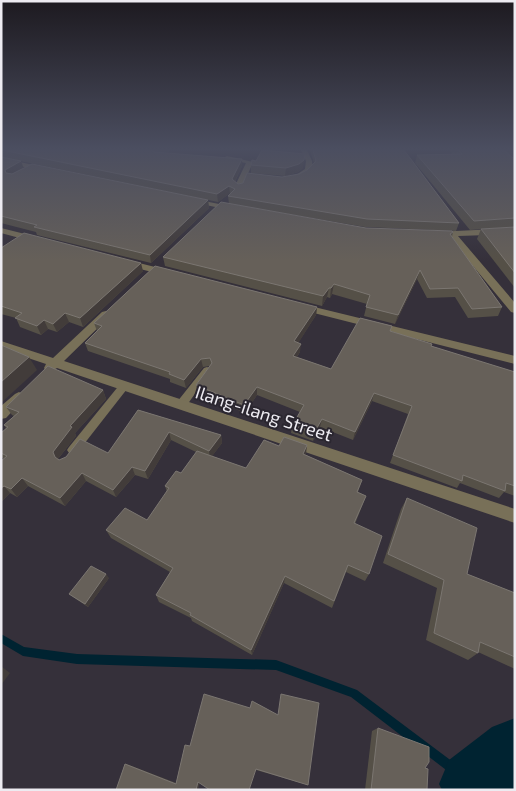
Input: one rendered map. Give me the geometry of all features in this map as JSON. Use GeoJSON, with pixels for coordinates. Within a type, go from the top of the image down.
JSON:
{"type":"FeatureCollection","features":[{"type":"Feature","properties":{"kind":"street"},"geometry":{"type":"LineString","coordinates":[[215,209],[228,197]]}},
{"type":"Feature","properties":{"kind":"street"},"geometry":{"type":"LineString","coordinates":[[179,198],[215,209],[248,211]]}},
{"type":"Feature","properties":{"kind":"street"},"geometry":{"type":"LineString","coordinates":[[461,228],[466,235]]}},
{"type":"Feature","properties":{"kind":"street"},"geometry":{"type":"LineString","coordinates":[[1,230],[49,242]]}},
{"type":"Feature","properties":{"kind":"street"},"geometry":{"type":"LineString","coordinates":[[426,235],[453,236],[515,231]]}},
{"type":"Feature","properties":{"kind":"street"},"geometry":{"type":"LineString","coordinates":[[453,236],[515,310]]}},
{"type":"Feature","properties":{"kind":"street"},"geometry":{"type":"LineString","coordinates":[[115,260],[181,276]]}},
{"type":"Feature","properties":{"kind":"street"},"geometry":{"type":"LineString","coordinates":[[296,305],[515,360]]}},
{"type":"Feature","properties":{"kind":"street"},"geometry":{"type":"LineString","coordinates":[[41,376],[111,309]]}},
{"type":"Feature","properties":{"kind":"street","name":"Ilang-ilang Street"},"geometry":{"type":"LineString","coordinates":[[1,345],[515,516]]}},
{"type":"Feature","properties":{"kind":"street"},"geometry":{"type":"LineString","coordinates":[[1,414],[28,389]]}},
{"type":"Feature","properties":{"kind":"lane"},"geometry":{"type":"LineString","coordinates":[[181,405],[207,370]]}},
{"type":"Feature","properties":{"kind":"lane"},"geometry":{"type":"LineString","coordinates":[[65,461],[124,386]]}},
{"type":"Feature","properties":{"kind":"building"},"geometry":{"type":"Polygon","coordinates":[[[1,187],[144,187],[208,200],[150,255],[34,227],[37,225],[1,216],[1,187]]]}},
{"type":"Feature","properties":{"kind":"building"},"geometry":{"type":"Polygon","coordinates":[[[182,187],[228,187],[217,194],[182,187]]]}},
{"type":"Feature","properties":{"kind":"building"},"geometry":{"type":"Polygon","coordinates":[[[231,187],[432,187],[459,223],[367,219],[228,196],[235,189],[231,187]]]}},
{"type":"Feature","properties":{"kind":"building"},"geometry":{"type":"Polygon","coordinates":[[[445,187],[515,187],[515,218],[474,221],[445,187]]]}},
{"type":"Feature","properties":{"kind":"building"},"geometry":{"type":"Polygon","coordinates":[[[221,202],[366,228],[452,231],[450,234],[502,307],[472,309],[458,288],[430,289],[420,270],[398,315],[366,307],[370,295],[334,284],[323,296],[163,257],[221,202]]]}},
{"type":"Feature","properties":{"kind":"building"},"geometry":{"type":"Polygon","coordinates":[[[515,227],[515,273],[481,229],[515,227]]]}},
{"type":"Feature","properties":{"kind":"building"},"geometry":{"type":"Polygon","coordinates":[[[24,233],[141,263],[80,318],[65,313],[53,324],[44,320],[37,326],[15,318],[22,313],[1,306],[1,248],[24,233]]]}},
{"type":"Feature","properties":{"kind":"building"},"geometry":{"type":"Polygon","coordinates":[[[155,266],[317,307],[294,341],[301,344],[293,356],[331,369],[360,318],[392,326],[390,331],[432,344],[431,346],[515,372],[515,486],[506,483],[505,491],[463,475],[462,481],[393,455],[412,406],[374,393],[355,432],[322,419],[314,433],[292,426],[304,405],[257,387],[244,405],[196,385],[212,363],[210,358],[201,359],[184,380],[169,374],[170,372],[85,343],[102,326],[94,323],[155,266]]]}},
{"type":"Feature","properties":{"kind":"building"},"geometry":{"type":"Polygon","coordinates":[[[1,345],[29,357],[1,382],[1,345]]]}},
{"type":"Feature","properties":{"kind":"building"},"geometry":{"type":"Polygon","coordinates":[[[48,366],[103,390],[70,426],[72,427],[53,452],[59,460],[66,457],[80,439],[108,453],[138,410],[221,435],[209,451],[169,432],[145,471],[132,467],[113,490],[82,473],[60,498],[22,478],[11,489],[4,486],[1,488],[1,461],[7,456],[1,453],[1,433],[8,427],[4,425],[19,412],[6,407],[48,366]]]}},
{"type":"Feature","properties":{"kind":"building"},"geometry":{"type":"Polygon","coordinates":[[[284,437],[307,445],[303,454],[362,480],[357,492],[366,496],[354,523],[382,536],[369,574],[348,565],[334,601],[285,576],[251,650],[190,615],[191,613],[156,595],[173,568],[106,530],[125,508],[147,520],[169,488],[165,486],[176,471],[181,473],[197,451],[246,468],[264,440],[279,446],[284,437]]]}},
{"type":"Feature","properties":{"kind":"building"},"geometry":{"type":"Polygon","coordinates":[[[407,498],[477,528],[467,574],[515,593],[515,657],[480,642],[478,653],[434,633],[444,580],[388,554],[407,498]]]}},
{"type":"Feature","properties":{"kind":"building"},"geometry":{"type":"Polygon","coordinates":[[[91,566],[106,574],[85,604],[69,594],[91,566]]]}},
{"type":"Feature","properties":{"kind":"building"},"geometry":{"type":"Polygon","coordinates":[[[204,694],[250,708],[252,701],[278,715],[281,694],[319,703],[308,785],[256,769],[249,790],[210,790],[198,782],[196,790],[116,790],[125,764],[176,784],[185,745],[190,746],[204,694]]]}},
{"type":"Feature","properties":{"kind":"building"},"geometry":{"type":"Polygon","coordinates":[[[378,728],[429,747],[429,762],[425,768],[428,769],[427,790],[371,790],[378,728]]]}},
{"type":"Feature","properties":{"kind":"waterway"},"geometry":{"type":"LineString","coordinates":[[1,638],[23,651],[77,659],[276,665],[354,693],[473,784],[472,790]]}},
{"type":"Feature","properties":{"kind":"waterway"},"geometry":{"type":"LineString","coordinates":[[473,784],[515,750]]}}]}
